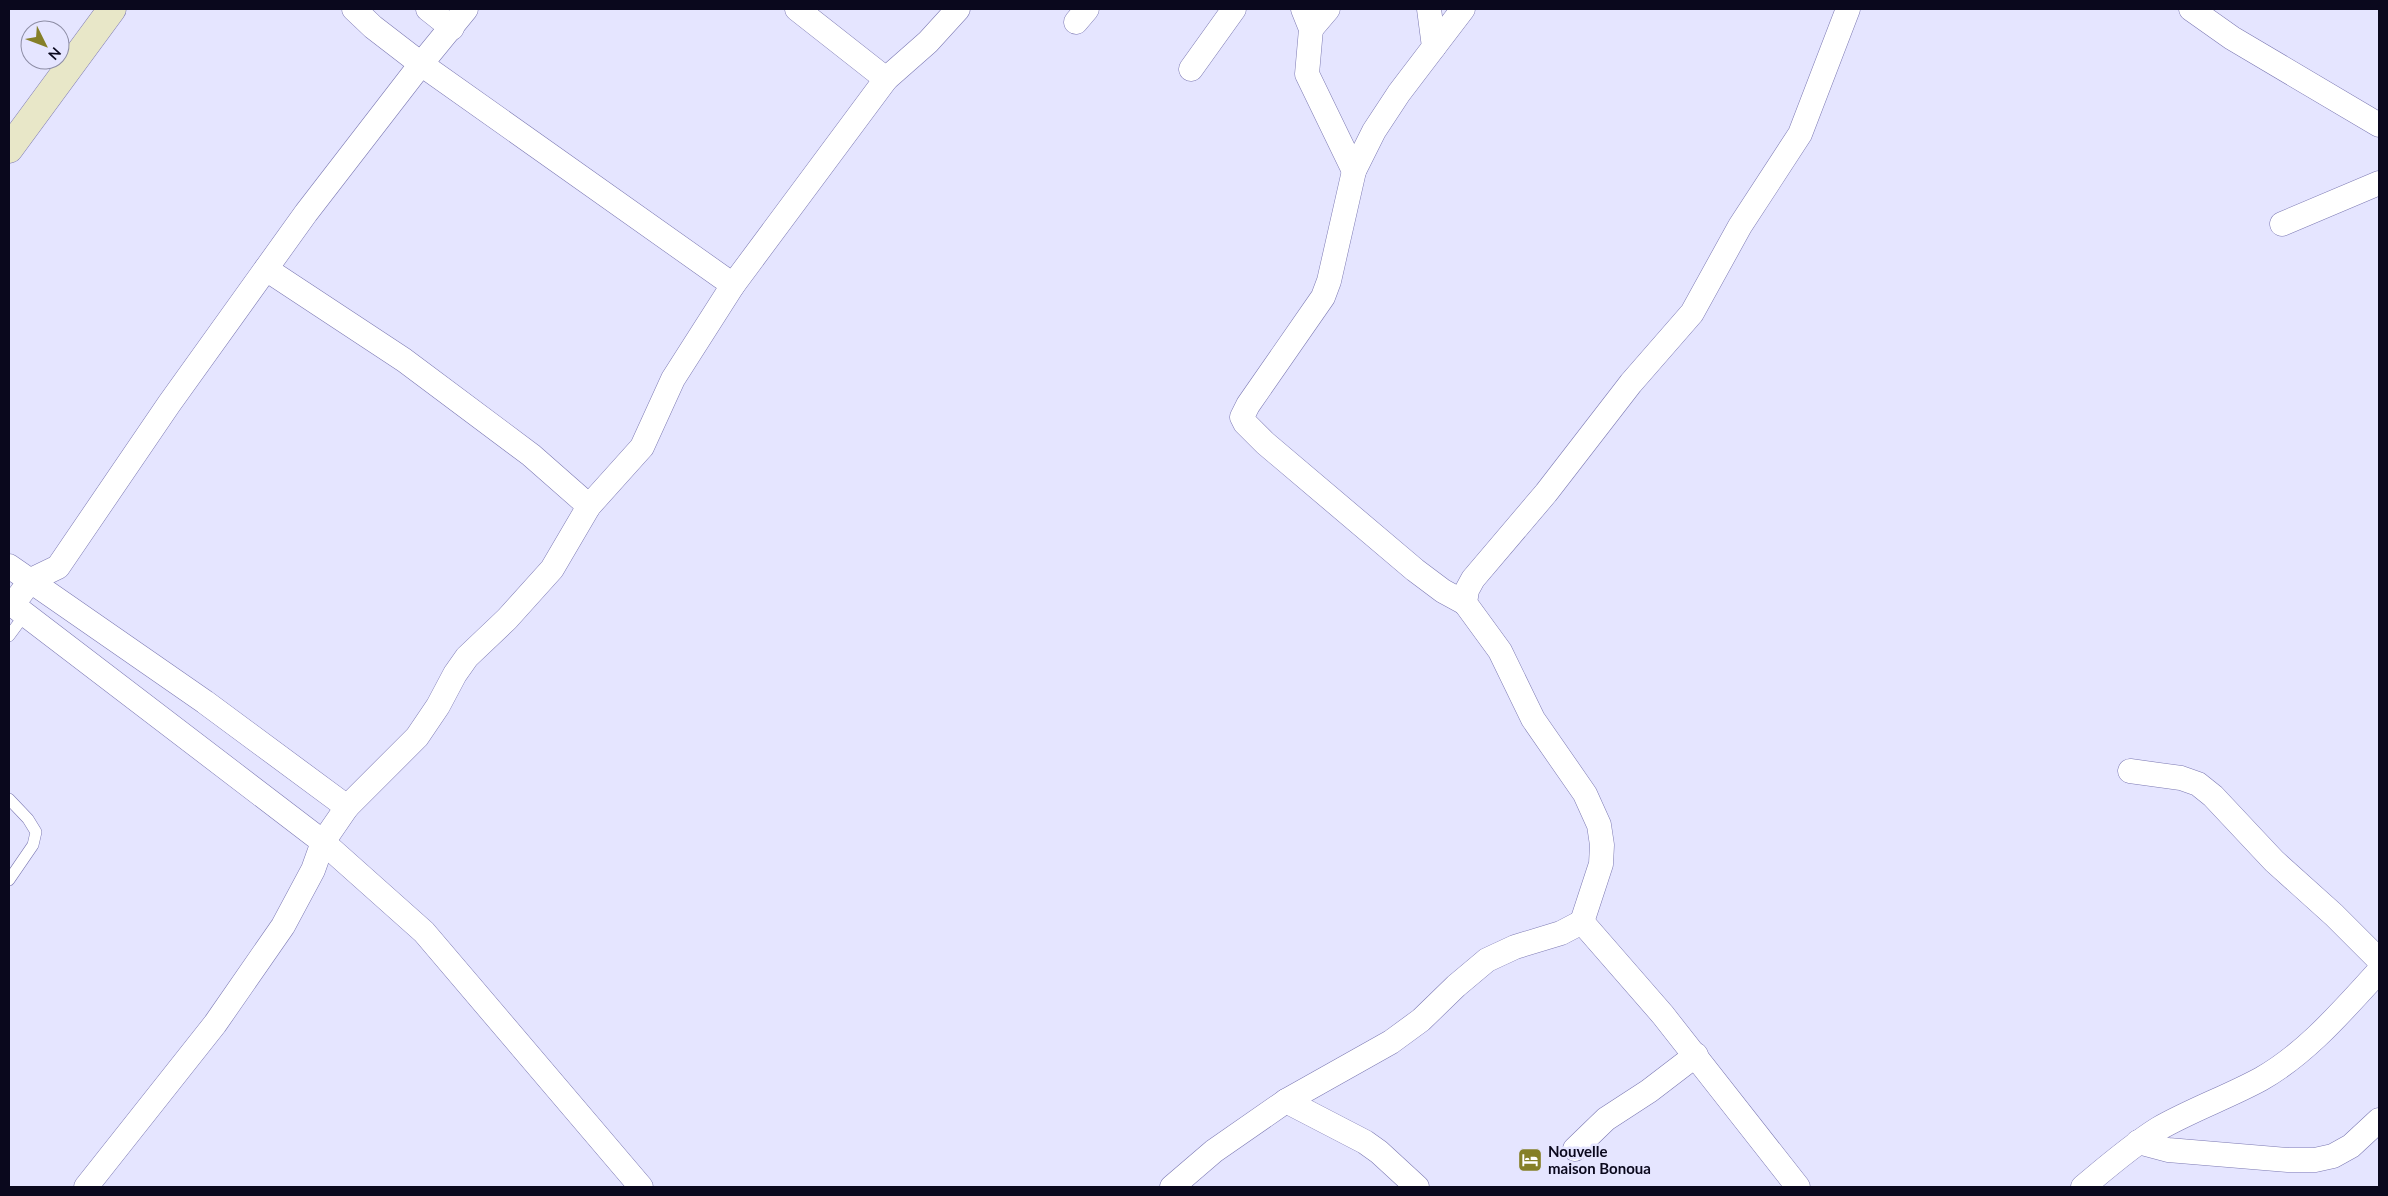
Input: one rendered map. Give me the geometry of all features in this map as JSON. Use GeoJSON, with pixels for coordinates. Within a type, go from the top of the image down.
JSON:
{"type":"FeatureCollection","features":[{"type":"Feature","properties":{"kind":"street"},"geometry":{"type":"LineString","coordinates":[[9,149],[112,9]]}},
{"type":"Feature","properties":{"kind":"street"},"geometry":{"type":"LineString","coordinates":[[354,9],[373,27],[421,64],[733,285]]}},
{"type":"Feature","properties":{"kind":"street"},"geometry":{"type":"LineString","coordinates":[[428,9],[452,28]]}},
{"type":"Feature","properties":{"kind":"street"},"geometry":{"type":"LineString","coordinates":[[22,611],[31,580],[58,567],[169,404],[266,269],[421,64],[466,9]]}},
{"type":"Feature","properties":{"kind":"street"},"geometry":{"type":"LineString","coordinates":[[797,9],[886,78]]}},
{"type":"Feature","properties":{"kind":"street"},"geometry":{"type":"LineString","coordinates":[[86,1187],[215,1024],[283,926],[313,870],[323,842],[347,808],[418,738],[467,657],[508,619],[546,576],[566,549],[589,506],[642,447],[673,379],[733,285],[886,78],[928,42],[958,9]]}},
{"type":"Feature","properties":{"kind":"street"},"geometry":{"type":"LineString","coordinates":[[1192,69],[1234,9]]}},
{"type":"Feature","properties":{"kind":"street"},"geometry":{"type":"LineString","coordinates":[[1328,9],[1307,19],[1307,74],[1354,171]]}},
{"type":"Feature","properties":{"kind":"street"},"geometry":{"type":"LineString","coordinates":[[1429,9],[1434,47]]}},
{"type":"Feature","properties":{"kind":"street"},"geometry":{"type":"LineString","coordinates":[[1172,1187],[1214,1151],[1286,1101],[1391,1042],[1421,1020],[1456,986],[1487,960],[1515,947],[1561,933],[1582,922],[1601,864],[1602,846],[1599,825],[1585,794],[1533,719],[1500,651],[1465,603],[1443,592],[1415,570],[1265,443],[1242,417],[1248,405],[1323,297],[1329,282],[1354,171],[1374,131],[1399,93],[1463,9]]}},
{"type":"Feature","properties":{"kind":"street"},"geometry":{"type":"LineString","coordinates":[[1465,603],[1467,590],[1473,579],[1546,493],[1631,382],[1692,313],[1744,219],[1800,134],[1848,9]]}},
{"type":"Feature","properties":{"kind":"street"},"geometry":{"type":"LineString","coordinates":[[2191,9],[2232,38],[2379,125]]}},
{"type":"Feature","properties":{"kind":"street"},"geometry":{"type":"LineString","coordinates":[[2282,224],[2379,183]]}},
{"type":"Feature","properties":{"kind":"street"},"geometry":{"type":"LineString","coordinates":[[266,269],[404,360],[531,455],[589,506]]}},
{"type":"Feature","properties":{"kind":"street"},"geometry":{"type":"LineString","coordinates":[[9,566],[197,697],[347,808]]}},
{"type":"Feature","properties":{"kind":"street"},"geometry":{"type":"LineString","coordinates":[[58,567],[59,601]]}},
{"type":"Feature","properties":{"kind":"street"},"geometry":{"type":"LineString","coordinates":[[22,611],[59,601]]}},
{"type":"Feature","properties":{"kind":"street"},"geometry":{"type":"LineString","coordinates":[[22,611],[323,842],[424,932],[641,1187]]}},
{"type":"Feature","properties":{"kind":"street"},"geometry":{"type":"LineString","coordinates":[[2130,770],[2181,778],[2198,784],[2213,796],[2274,861],[2334,914],[2379,960]]}},
{"type":"Feature","properties":{"kind":"street"},"geometry":{"type":"LineString","coordinates":[[1582,922],[1696,1055],[1798,1187]]}},
{"type":"Feature","properties":{"kind":"street"},"geometry":{"type":"LineString","coordinates":[[2083,1187],[2138,1142],[2160,1128],[2262,1078],[2299,1051],[2330,1023],[2379,971]]}},
{"type":"Feature","properties":{"kind":"street"},"geometry":{"type":"LineString","coordinates":[[1575,1149],[1606,1119],[1649,1092],[1696,1055]]}},
{"type":"Feature","properties":{"kind":"street"},"geometry":{"type":"LineString","coordinates":[[1286,1101],[1366,1142],[1417,1187]]}},
{"type":"Feature","properties":{"kind":"street"},"geometry":{"type":"LineString","coordinates":[[2138,1142],[2168,1150],[2288,1160],[2315,1160],[2333,1156],[2351,1146],[2379,1120]]}},
{"type":"Feature","properties":{"kind":"lane"},"geometry":{"type":"LineString","coordinates":[[9,636],[22,611]]}},
{"type":"Feature","properties":{"kind":"lane"},"geometry":{"type":"LineString","coordinates":[[9,799],[28,819],[36,832],[33,845],[9,880]]}},
{"type":"Feature","properties":{"kind":"place","name":"Nouvelle maison Bonoua"},"geometry":{"type":"Point","coordinates":[1530,1160]}}]}
